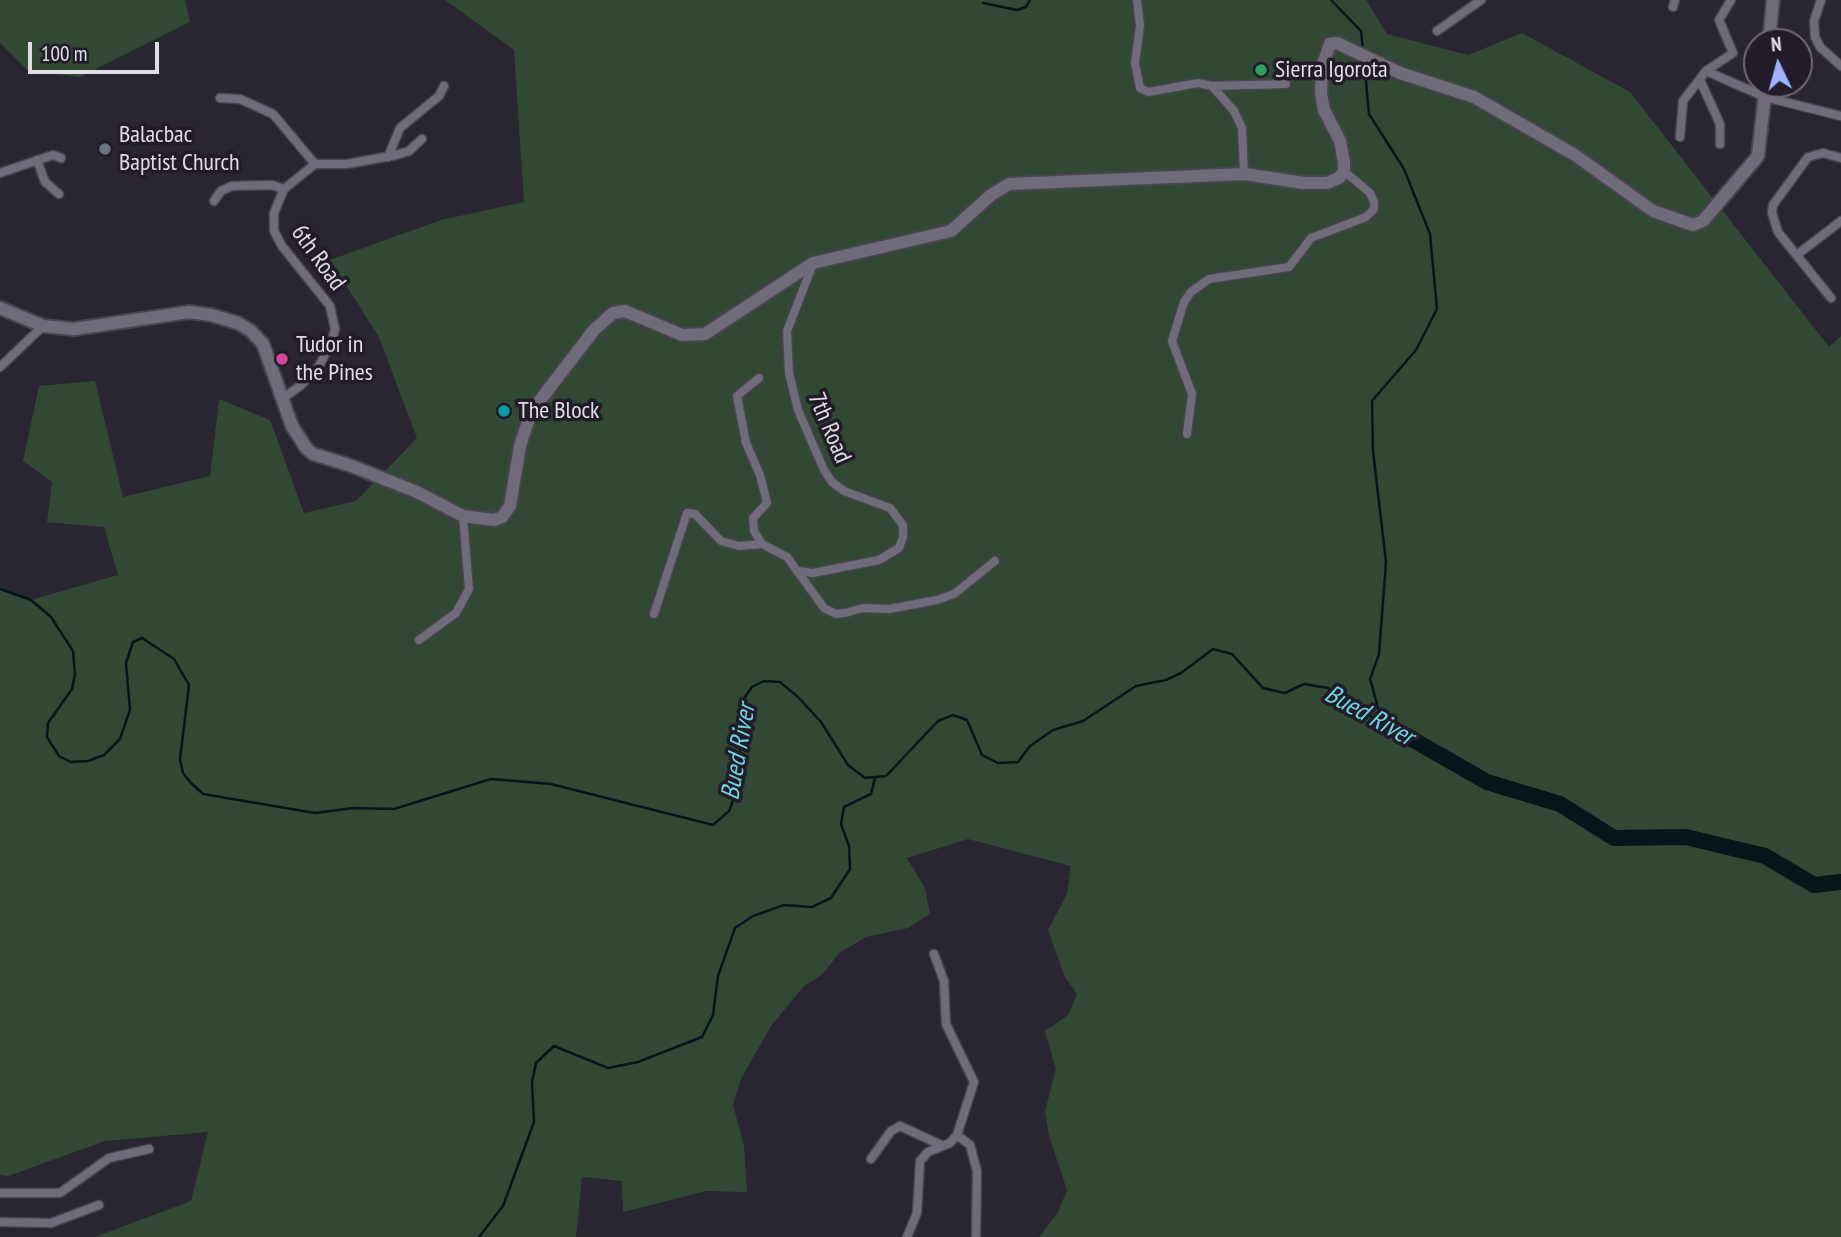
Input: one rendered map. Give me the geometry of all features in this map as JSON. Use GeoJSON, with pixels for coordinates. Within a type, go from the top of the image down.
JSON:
{"type":"FeatureCollection","features":[{"type":"Feature","properties":{"kind":"main road"},"geometry":{"type":"LineString","coordinates":[[1770,28],[1773,0]]}},
{"type":"Feature","properties":{"kind":"main road"},"geometry":{"type":"LineString","coordinates":[[0,308],[43,327],[74,329],[189,312],[238,323],[263,344],[292,426],[306,449],[313,454],[349,464],[417,492],[463,516],[484,521],[502,517],[510,506],[520,446],[531,412],[594,330],[613,313],[625,311],[682,335],[705,334],[813,263],[951,230],[991,195],[1009,184],[1244,174],[1304,183],[1327,183],[1339,178],[1344,171],[1340,141],[1324,110],[1322,67],[1330,44],[1474,97],[1575,155],[1653,211],[1693,225],[1703,221],[1758,156],[1765,98]]}},
{"type":"Feature","properties":{"kind":"street"},"geometry":{"type":"LineString","coordinates":[[1138,0],[1140,26],[1135,62],[1140,88],[1148,92],[1198,83],[1212,86],[1286,84]]}},
{"type":"Feature","properties":{"kind":"street"},"geometry":{"type":"LineString","coordinates":[[1437,31],[1481,0]]}},
{"type":"Feature","properties":{"kind":"street"},"geometry":{"type":"LineString","coordinates":[[1680,137],[1680,111],[1683,101],[1706,71],[1733,52],[1719,20],[1731,0]]}},
{"type":"Feature","properties":{"kind":"street"},"geometry":{"type":"LineString","coordinates":[[1821,0],[1814,21],[1815,37],[1820,47],[1841,66]]}},
{"type":"Feature","properties":{"kind":"street"},"geometry":{"type":"LineString","coordinates":[[1706,71],[1743,83]]}},
{"type":"Feature","properties":{"kind":"street"},"geometry":{"type":"LineString","coordinates":[[1700,80],[1720,124],[1720,144]]}},
{"type":"Feature","properties":{"kind":"street"},"geometry":{"type":"LineString","coordinates":[[388,157],[400,128],[439,96],[444,86]]}},
{"type":"Feature","properties":{"kind":"street"},"geometry":{"type":"LineString","coordinates":[[1212,86],[1234,111],[1242,128],[1244,174]]}},
{"type":"Feature","properties":{"kind":"street"},"geometry":{"type":"LineString","coordinates":[[220,98],[240,99],[273,114],[316,164]]}},
{"type":"Feature","properties":{"kind":"street"},"geometry":{"type":"LineString","coordinates":[[1789,98],[1841,116]]}},
{"type":"Feature","properties":{"kind":"street"},"geometry":{"type":"LineString","coordinates":[[215,201],[221,191],[232,186],[267,184],[284,189],[316,164],[346,164],[388,157],[409,151],[422,139]]}},
{"type":"Feature","properties":{"kind":"street"},"geometry":{"type":"LineString","coordinates":[[1831,299],[1772,219],[1773,205],[1808,157],[1823,153],[1841,158]]}},
{"type":"Feature","properties":{"kind":"street"},"geometry":{"type":"LineString","coordinates":[[0,173],[53,155],[61,158]]}},
{"type":"Feature","properties":{"kind":"street"},"geometry":{"type":"LineString","coordinates":[[37,160],[45,182],[59,194]]}},
{"type":"Feature","properties":{"kind":"street"},"geometry":{"type":"LineString","coordinates":[[1187,434],[1192,394],[1171,341],[1184,302],[1199,285],[1219,276],[1289,267],[1311,238],[1366,217],[1374,209],[1370,193],[1344,171]]}},
{"type":"Feature","properties":{"kind":"street","name":"6th Road"},"geometry":{"type":"LineString","coordinates":[[282,398],[300,386],[319,366],[332,341],[335,328],[330,306],[282,246],[274,231],[274,213],[284,189]]}},
{"type":"Feature","properties":{"kind":"street"},"geometry":{"type":"LineString","coordinates":[[1798,254],[1841,221]]}},
{"type":"Feature","properties":{"kind":"street","name":"7th Road"},"geometry":{"type":"LineString","coordinates":[[798,571],[813,573],[879,560],[899,548],[904,537],[903,525],[890,508],[844,491],[832,482],[824,470],[798,410],[789,373],[787,331],[813,263]]}},
{"type":"Feature","properties":{"kind":"street"},"geometry":{"type":"LineString","coordinates":[[0,367],[43,327]]}},
{"type":"Feature","properties":{"kind":"street"},"geometry":{"type":"LineString","coordinates":[[759,378],[737,396],[746,443],[760,475],[767,503],[753,518],[754,531],[762,544]]}},
{"type":"Feature","properties":{"kind":"street"},"geometry":{"type":"LineString","coordinates":[[654,614],[687,513],[695,514],[721,541],[739,546],[762,544],[781,552],[798,571],[818,603],[836,614],[863,608],[900,608],[937,600],[954,593],[995,561]]}},
{"type":"Feature","properties":{"kind":"street"},"geometry":{"type":"LineString","coordinates":[[419,640],[456,613],[470,589],[463,516]]}},
{"type":"Feature","properties":{"kind":"street"},"geometry":{"type":"LineString","coordinates":[[907,1237],[917,1213],[920,1161],[923,1155],[950,1143],[957,1135],[974,1081],[958,1055],[946,1024],[944,981],[934,954]]}},
{"type":"Feature","properties":{"kind":"street"},"geometry":{"type":"LineString","coordinates":[[871,1159],[891,1131],[900,1126],[941,1145]]}},
{"type":"Feature","properties":{"kind":"street"},"geometry":{"type":"LineString","coordinates":[[957,1135],[970,1145],[977,1171],[976,1237]]}},
{"type":"Feature","properties":{"kind":"street"},"geometry":{"type":"LineString","coordinates":[[0,1193],[60,1193],[109,1158],[149,1149]]}},
{"type":"Feature","properties":{"kind":"street"},"geometry":{"type":"LineString","coordinates":[[0,1222],[51,1223],[99,1205]]}},
{"type":"Feature","properties":{"kind":"green space"},"geometry":{"type":"Polygon","coordinates":[[[0,0],[185,0],[190,22],[80,77],[27,70],[0,43],[0,0]]]}},
{"type":"Feature","properties":{"kind":"green space"},"geometry":{"type":"Polygon","coordinates":[[[445,0],[1366,0],[1387,34],[1468,55],[1522,33],[1630,92],[1829,347],[1841,336],[1841,1237],[1039,1237],[1057,1214],[1067,1190],[1049,1136],[1045,1111],[1056,1069],[1045,1031],[1068,1015],[1077,994],[1065,977],[1048,930],[1067,894],[1071,866],[968,839],[907,858],[925,888],[930,914],[908,928],[866,937],[839,953],[823,974],[803,987],[771,1026],[741,1079],[733,1105],[744,1146],[747,1192],[706,1191],[623,1212],[622,1181],[582,1177],[576,1237],[95,1237],[191,1201],[208,1132],[105,1141],[8,1176],[0,1175],[0,589],[31,600],[118,575],[104,527],[47,522],[52,482],[23,461],[39,386],[95,381],[123,497],[210,476],[219,399],[270,420],[304,513],[356,501],[417,438],[379,337],[330,260],[441,220],[524,202],[514,50],[445,0]]]}},
{"type":"Feature","properties":{"kind":"waterway"},"geometry":{"type":"LineString","coordinates":[[983,3],[1017,10],[1026,7],[1030,0]]}},
{"type":"Feature","properties":{"kind":"waterway"},"geometry":{"type":"LineString","coordinates":[[1331,0],[1361,31],[1363,50]]}},
{"type":"Feature","properties":{"kind":"waterway"},"geometry":{"type":"LineString","coordinates":[[1364,60],[1369,114],[1404,169],[1430,234],[1437,309],[1416,350],[1372,401],[1373,451],[1386,562],[1379,654],[1370,679],[1382,722]]}},
{"type":"Feature","properties":{"kind":"waterway","name":"Bued River"},"geometry":{"type":"LineString","coordinates":[[0,589],[31,600],[51,617],[73,651],[75,674],[72,689],[48,723],[47,737],[59,756],[71,762],[88,761],[104,755],[120,739],[130,710],[126,663],[133,642],[142,638],[174,659],[189,685],[180,759],[183,773],[191,783],[203,794],[315,813],[354,808],[394,809],[491,779],[551,784],[713,825],[729,811],[736,793],[745,697],[752,687],[764,681],[780,682],[798,697],[821,722],[848,765],[865,778],[886,776],[938,721],[953,715],[967,720],[982,755],[998,763],[1018,762],[1030,746],[1053,730],[1083,721],[1136,686],[1166,680],[1181,673],[1213,649],[1232,654],[1263,688],[1285,693],[1304,684],[1328,688],[1344,703],[1382,722]]}},
{"type":"Feature","properties":{"kind":"waterway","name":"Bued River"},"geometry":{"type":"LineString","coordinates":[[1382,722],[1487,782],[1560,804],[1614,838],[1686,837],[1765,856],[1814,885],[1841,882]]}},
{"type":"Feature","properties":{"kind":"waterway"},"geometry":{"type":"LineString","coordinates":[[479,1237],[503,1206],[534,1122],[532,1082],[536,1063],[554,1046],[608,1068],[638,1062],[702,1037],[713,1015],[718,976],[735,928],[753,916],[784,905],[812,907],[831,898],[850,869],[849,846],[841,824],[844,807],[871,794],[875,778]]}},
{"type":"Feature","properties":{"kind":"place","name":"Sierra Igorota"},"geometry":{"type":"Point","coordinates":[1261,70]}},
{"type":"Feature","properties":{"kind":"place","name":"Balacbac Baptist Church"},"geometry":{"type":"Point","coordinates":[105,149]}},
{"type":"Feature","properties":{"kind":"place","name":"Tudor in the Pines"},"geometry":{"type":"Point","coordinates":[282,359]}},
{"type":"Feature","properties":{"kind":"place","name":"The Block"},"geometry":{"type":"Point","coordinates":[504,411]}}]}
